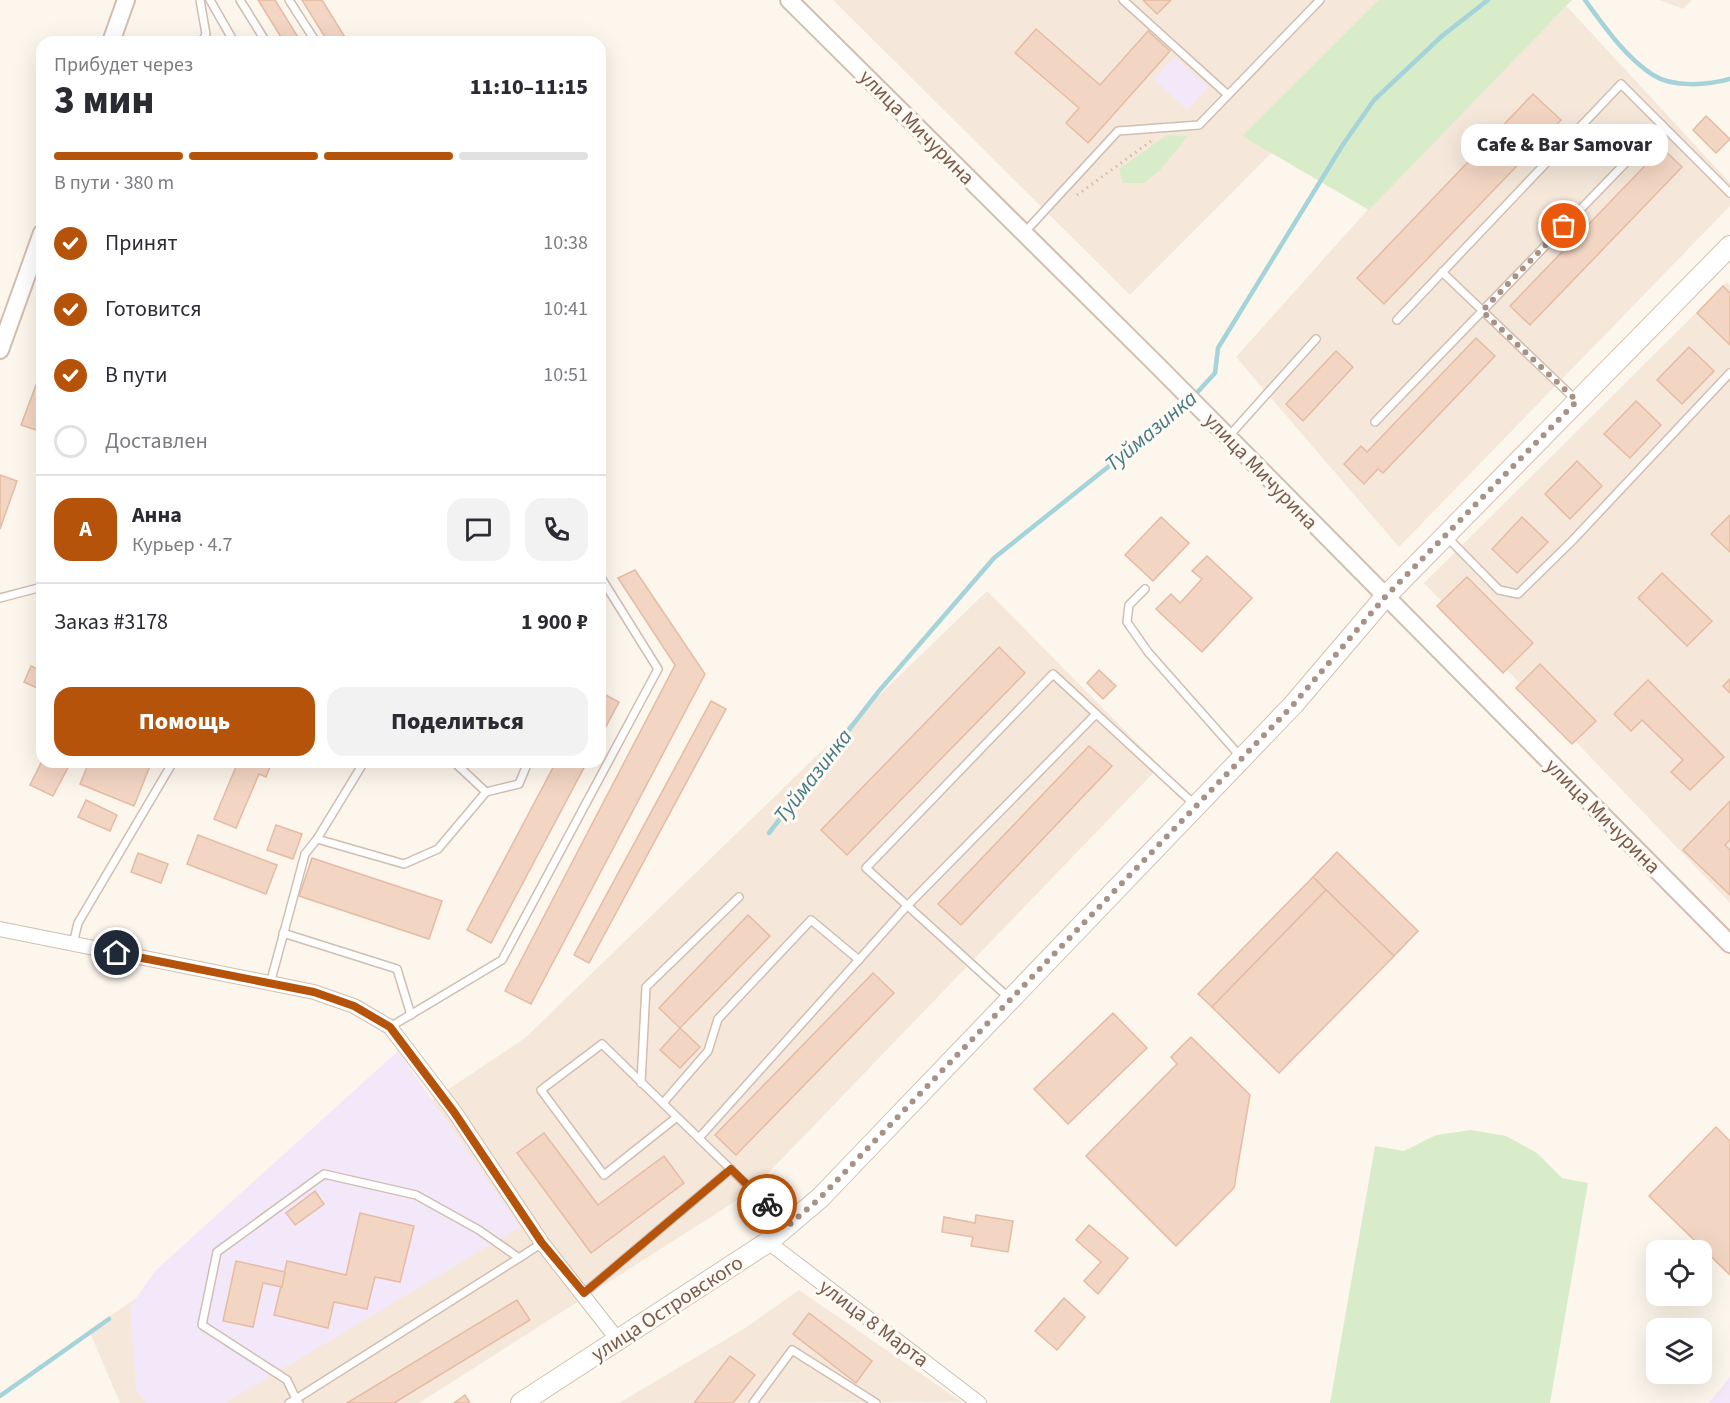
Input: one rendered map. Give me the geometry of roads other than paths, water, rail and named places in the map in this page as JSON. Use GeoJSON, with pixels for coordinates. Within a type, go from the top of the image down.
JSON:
{"type":"FeatureCollection","features":[{"type":"Feature","properties":{"kind":"main road","name":"улица Островского"},"geometry":{"type":"LineString","coordinates":[[521,1403],[768,1242],[820,1198],[1293,705],[1385,597],[1730,246]]}},
{"type":"Feature","properties":{"kind":"street"},"geometry":{"type":"LineString","coordinates":[[113,36],[126,0]]}},
{"type":"Feature","properties":{"kind":"street","name":"улица Мичурина"},"geometry":{"type":"LineString","coordinates":[[789,0],[1228,437],[1730,944]]}},
{"type":"Feature","properties":{"kind":"street"},"geometry":{"type":"LineString","coordinates":[[0,350],[36,250]]}},
{"type":"Feature","properties":{"kind":"street"},"geometry":{"type":"LineString","coordinates":[[0,929],[314,992],[354,1006],[390,1027],[454,1112],[542,1243],[584,1293],[618,1340]]}},
{"type":"Feature","properties":{"kind":"street","name":"улица 8 Марта"},"geometry":{"type":"LineString","coordinates":[[768,1242],[977,1402]]}},
{"type":"Feature","properties":{"kind":"lane"},"geometry":{"type":"LineString","coordinates":[[200,0],[205,36]]}},
{"type":"Feature","properties":{"kind":"lane"},"geometry":{"type":"LineString","coordinates":[[210,0],[231,36]]}},
{"type":"Feature","properties":{"kind":"lane"},"geometry":{"type":"LineString","coordinates":[[240,0],[262,36]]}},
{"type":"Feature","properties":{"kind":"lane"},"geometry":{"type":"LineString","coordinates":[[289,0],[312,36]]}},
{"type":"Feature","properties":{"kind":"lane"},"geometry":{"type":"LineString","coordinates":[[1123,0],[1227,95]]}},
{"type":"Feature","properties":{"kind":"lane"},"geometry":{"type":"LineString","coordinates":[[1024,233],[1118,131],[1198,125],[1320,0]]}},
{"type":"Feature","properties":{"kind":"lane"},"geometry":{"type":"LineString","coordinates":[[1397,320],[1621,84],[1730,193]]}},
{"type":"Feature","properties":{"kind":"lane"},"geometry":{"type":"LineString","coordinates":[[1375,422],[1662,125]]}},
{"type":"Feature","properties":{"kind":"lane"},"geometry":{"type":"LineString","coordinates":[[1442,272],[1577,401]]}},
{"type":"Feature","properties":{"kind":"lane"},"geometry":{"type":"LineString","coordinates":[[1228,437],[1316,339]]}},
{"type":"Feature","properties":{"kind":"lane"},"geometry":{"type":"LineString","coordinates":[[1445,536],[1499,590],[1518,594],[1572,541],[1730,373]]}},
{"type":"Feature","properties":{"kind":"lane"},"geometry":{"type":"LineString","coordinates":[[606,586],[658,669],[606,766]]}},
{"type":"Feature","properties":{"kind":"lane"},"geometry":{"type":"LineString","coordinates":[[0,598],[36,589]]}},
{"type":"Feature","properties":{"kind":"lane"},"geometry":{"type":"LineString","coordinates":[[1145,589],[1129,605],[1127,622],[1148,652],[1242,758]]}},
{"type":"Feature","properties":{"kind":"lane"},"geometry":{"type":"LineString","coordinates":[[1010,999],[866,868],[1053,674],[1196,806]]}},
{"type":"Feature","properties":{"kind":"lane"},"geometry":{"type":"LineString","coordinates":[[699,1138],[907,906],[1096,714]]}},
{"type":"Feature","properties":{"kind":"lane"},"geometry":{"type":"LineString","coordinates":[[74,944],[78,923],[169,768]]}},
{"type":"Feature","properties":{"kind":"lane"},"geometry":{"type":"LineString","coordinates":[[270,984],[305,854],[317,839],[360,768]]}},
{"type":"Feature","properties":{"kind":"lane"},"geometry":{"type":"LineString","coordinates":[[460,768],[486,792]]}},
{"type":"Feature","properties":{"kind":"lane"},"geometry":{"type":"LineString","coordinates":[[317,839],[404,864],[438,849],[486,792],[519,784],[526,768]]}},
{"type":"Feature","properties":{"kind":"lane"},"geometry":{"type":"LineString","coordinates":[[390,1027],[502,960],[605,768]]}},
{"type":"Feature","properties":{"kind":"lane"},"geometry":{"type":"LineString","coordinates":[[641,1083],[646,987],[739,897]]}},
{"type":"Feature","properties":{"kind":"lane"},"geometry":{"type":"LineString","coordinates":[[663,1103],[708,1051],[718,1019],[811,920],[859,960]]}},
{"type":"Feature","properties":{"kind":"lane"},"geometry":{"type":"LineString","coordinates":[[283,933],[397,969],[411,1014]]}},
{"type":"Feature","properties":{"kind":"lane"},"geometry":{"type":"LineString","coordinates":[[677,1117],[604,1175],[540,1090],[602,1044],[789,1225]]}},
{"type":"Feature","properties":{"kind":"lane"},"geometry":{"type":"LineString","coordinates":[[584,1293],[731,1169]]}},
{"type":"Feature","properties":{"kind":"lane"},"geometry":{"type":"LineString","coordinates":[[519,1258],[478,1230],[416,1195],[324,1174],[217,1252],[202,1325],[287,1380],[294,1401],[519,1258],[542,1243]]}},
{"type":"Feature","properties":{"kind":"lane"},"geometry":{"type":"LineString","coordinates":[[753,1403],[792,1350],[876,1403]]}},
{"type":"Feature","properties":{"kind":"waterway","name":"Туймазинка"},"geometry":{"type":"LineString","coordinates":[[1193,397],[1215,373],[1218,348],[1342,146],[1374,100],[1442,36],[1488,0]]}},
{"type":"Feature","properties":{"kind":"waterway","name":"Туймазинка"},"geometry":{"type":"LineString","coordinates":[[1585,0],[1624,50],[1653,75],[1681,84],[1712,83],[1730,79]]}},
{"type":"Feature","properties":{"kind":"waterway","name":"Туймазинка"},"geometry":{"type":"LineString","coordinates":[[769,833],[879,691],[994,558],[1188,403]]}},
{"type":"Feature","properties":{"kind":"waterway","name":"Туймазинка"},"geometry":{"type":"LineString","coordinates":[[0,1396],[109,1319]]}},
{"type":"Feature","properties":{"kind":"place","name":"Cafe & Bar Samovar"},"geometry":{"type":"Point","coordinates":[1564,226]}}]}
